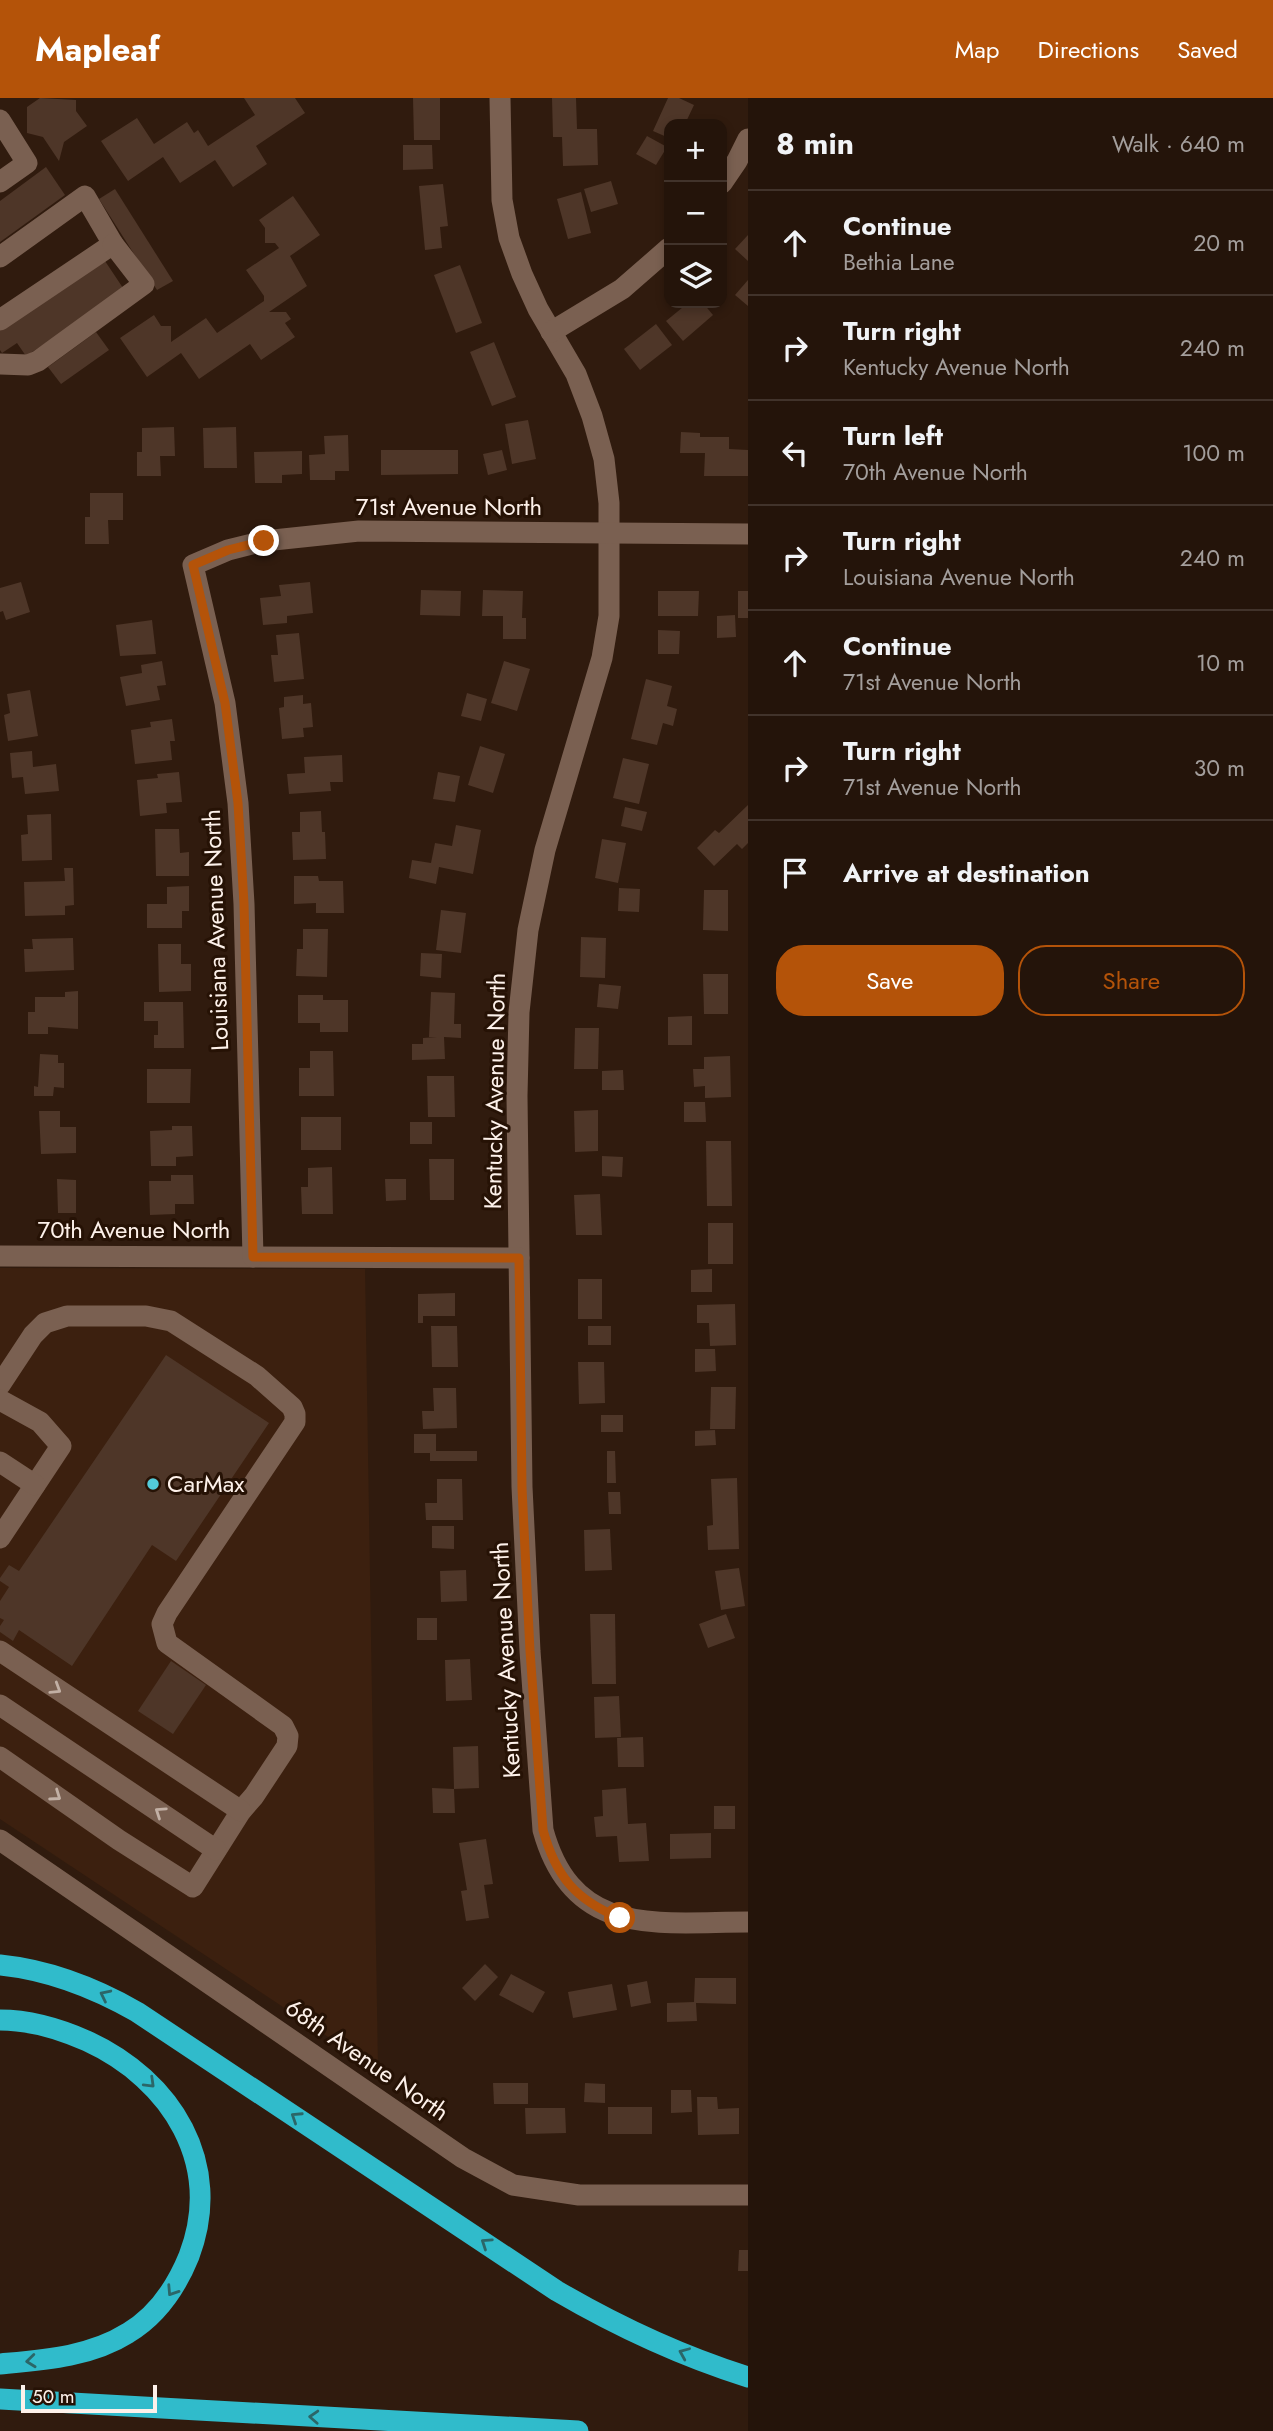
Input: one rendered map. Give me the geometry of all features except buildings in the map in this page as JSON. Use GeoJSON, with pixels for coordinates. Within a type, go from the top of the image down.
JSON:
{"type":"FeatureCollection","features":[{"type":"Feature","properties":{"kind":"highway"},"geometry":{"type":"LineString","coordinates":[[0,1965],[37,1971],[94,1989],[114,1999],[557,2291],[629,2330],[748,2377]]}},
{"type":"Feature","properties":{"kind":"highway"},"geometry":{"type":"LineString","coordinates":[[0,2020],[46,2026],[67,2032],[100,2047],[144,2077],[165,2098],[176,2114],[193,2156],[201,2199],[197,2236],[182,2274],[158,2309],[128,2333],[110,2342],[62,2357],[0,2364]]}},
{"type":"Feature","properties":{"kind":"highway"},"geometry":{"type":"LineString","coordinates":[[0,2399],[578,2431]]}},
{"type":"Feature","properties":{"kind":"street","name":"Kentucky Avenue North"},"geometry":{"type":"LineString","coordinates":[[499,98],[502,200],[509,238],[522,274],[576,374],[592,416],[604,458],[610,534],[609,616],[602,658],[545,850],[527,944],[518,1026],[522,1488],[543,1830],[550,1855],[563,1877],[579,1897],[599,1909],[620,1918],[643,1922],[748,1922]]}},
{"type":"Feature","properties":{"kind":"street"},"geometry":{"type":"LineString","coordinates":[[0,120],[27,163],[0,181]]}},
{"type":"Feature","properties":{"kind":"street"},"geometry":{"type":"LineString","coordinates":[[723,182],[748,139]]}},
{"type":"Feature","properties":{"kind":"street"},"geometry":{"type":"LineString","coordinates":[[0,257],[85,196],[113,244],[144,284],[38,361],[29,365],[0,365]]}},
{"type":"Feature","properties":{"kind":"street"},"geometry":{"type":"LineString","coordinates":[[0,320],[113,244]]}},
{"type":"Feature","properties":{"kind":"street"},"geometry":{"type":"LineString","coordinates":[[551,332],[622,289],[664,252]]}},
{"type":"Feature","properties":{"kind":"street","name":"71st Avenue North"},"geometry":{"type":"LineString","coordinates":[[203,603],[193,565],[228,550],[264,541],[359,531],[748,534]]}},
{"type":"Feature","properties":{"kind":"street","name":"Louisiana Avenue North"},"geometry":{"type":"LineString","coordinates":[[203,603],[225,703],[238,803],[244,904],[253,1257]]}},
{"type":"Feature","properties":{"kind":"street","name":"70th Avenue North"},"geometry":{"type":"LineString","coordinates":[[0,1256],[519,1258]]}},
{"type":"Feature","properties":{"kind":"street"},"geometry":{"type":"LineString","coordinates":[[0,1385],[33,1335],[45,1323],[67,1315],[146,1316],[171,1321],[202,1339],[257,1376],[292,1407],[295,1414],[295,1422],[162,1624],[167,1643],[283,1726],[288,1736],[286,1746],[270,1773],[241,1811],[193,1887],[119,1840],[0,1757]]}},
{"type":"Feature","properties":{"kind":"street"},"geometry":{"type":"LineString","coordinates":[[0,1400],[40,1422],[61,1446],[2,1530]]}},
{"type":"Feature","properties":{"kind":"street"},"geometry":{"type":"LineString","coordinates":[[0,1462],[35,1485]]}},
{"type":"Feature","properties":{"kind":"street"},"geometry":{"type":"LineString","coordinates":[[0,1651],[241,1811]]}},
{"type":"Feature","properties":{"kind":"street"},"geometry":{"type":"LineString","coordinates":[[0,1705],[216,1850]]}},
{"type":"Feature","properties":{"kind":"street","name":"68th Avenue North"},"geometry":{"type":"LineString","coordinates":[[0,1839],[463,2158],[513,2185],[579,2195],[748,2195]]}},
{"type":"Feature","properties":{"kind":"shaded area"},"geometry":{"type":"Polygon","coordinates":[[[0,1268],[365,1269],[378,2070],[0,1819],[0,1268]]]}},
{"type":"Feature","properties":{"kind":"place","name":"CarMax"},"geometry":{"type":"Point","coordinates":[153,1484]}},
{"type":"Feature","properties":{"kind":"route"},"geometry":{"type":"LineString","coordinates":[[264,541],[228,550],[193,565],[225,703],[238,803],[244,904],[253,1257],[519,1258],[522,1488],[543,1830],[550,1855],[579,1897],[620,1918]]}}]}
